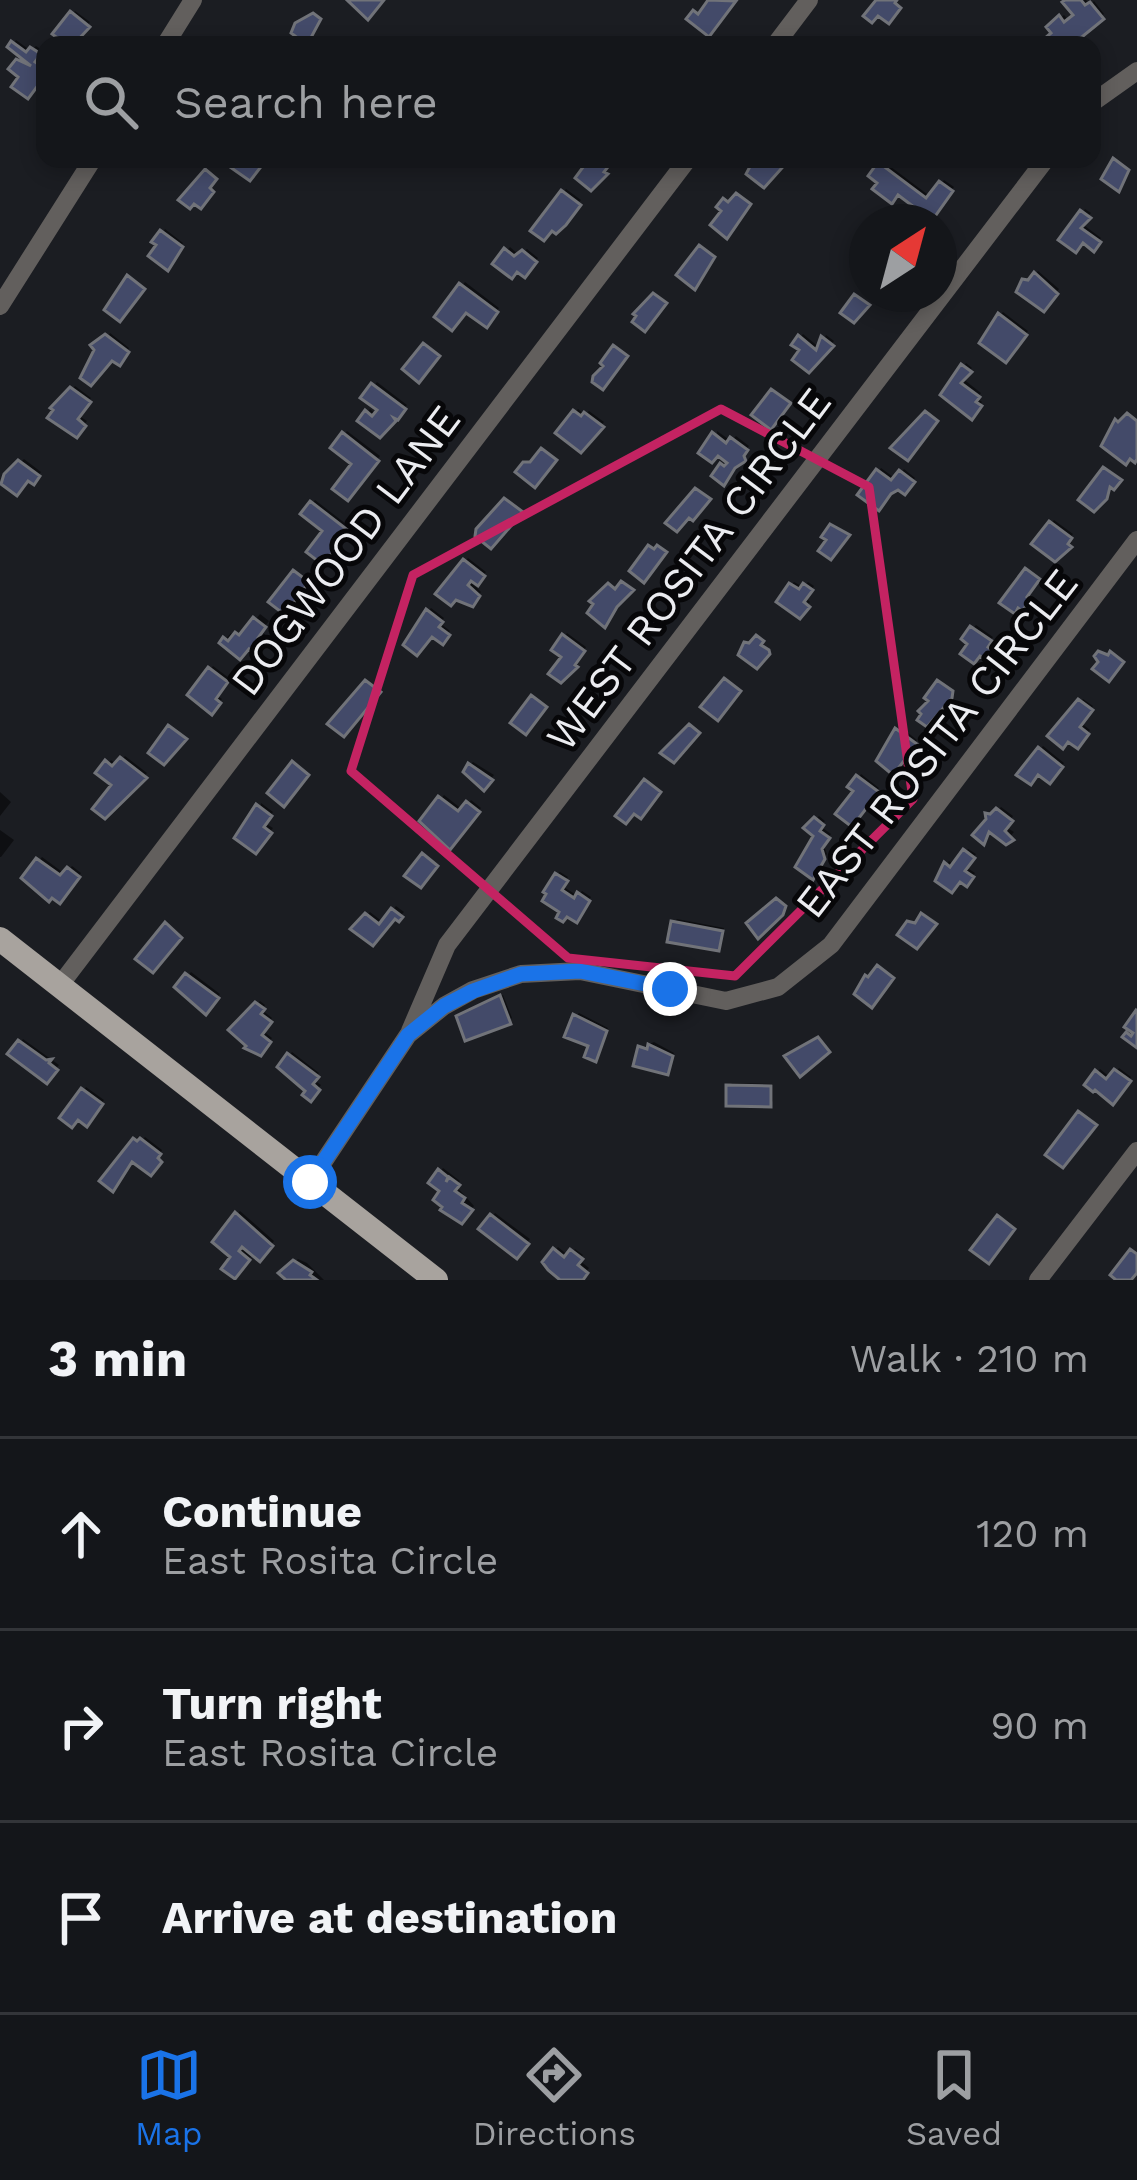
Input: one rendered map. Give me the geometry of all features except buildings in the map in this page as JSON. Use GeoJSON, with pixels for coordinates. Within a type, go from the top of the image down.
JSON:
{"type":"FeatureCollection","features":[{"type":"Feature","properties":{"kind":"main road"},"geometry":{"type":"LineString","coordinates":[[0,939],[436,1280]]}},
{"type":"Feature","properties":{"kind":"street"},"geometry":{"type":"LineString","coordinates":[[170,36],[193,0]]}},
{"type":"Feature","properties":{"kind":"street"},"geometry":{"type":"LineString","coordinates":[[782,36],[809,0]]}},
{"type":"Feature","properties":{"kind":"street"},"geometry":{"type":"LineString","coordinates":[[1101,97],[1137,71]]}},
{"type":"Feature","properties":{"kind":"street"},"geometry":{"type":"LineString","coordinates":[[0,306],[87,168]]}},
{"type":"Feature","properties":{"kind":"street","name":"DOGWOOD LANE"},"geometry":{"type":"LineString","coordinates":[[60,985],[681,168]]}},
{"type":"Feature","properties":{"kind":"street","name":"WEST ROSITA CIRCLE"},"geometry":{"type":"LineString","coordinates":[[408,1035],[447,945],[1039,168]]}},
{"type":"Feature","properties":{"kind":"street","name":"EAST ROSITA CIRCLE"},"geometry":{"type":"LineString","coordinates":[[310,1182],[408,1035],[458,998],[521,974],[580,971],[726,1000],[778,987],[830,945],[1137,540]]}},
{"type":"Feature","properties":{"kind":"street"},"geometry":{"type":"LineString","coordinates":[[1038,1280],[1137,1151]]}},
{"type":"Feature","properties":{"kind":"highlighted area"},"geometry":{"type":"Polygon","coordinates":[[[721,409],[869,487],[913,799],[735,976],[568,958],[351,771],[413,575],[721,409]]]}},
{"type":"Feature","properties":{"kind":"route"},"geometry":{"type":"LineString","coordinates":[[310,1182],[408,1035],[444,1006],[521,974],[580,971],[670,989]]}}]}
